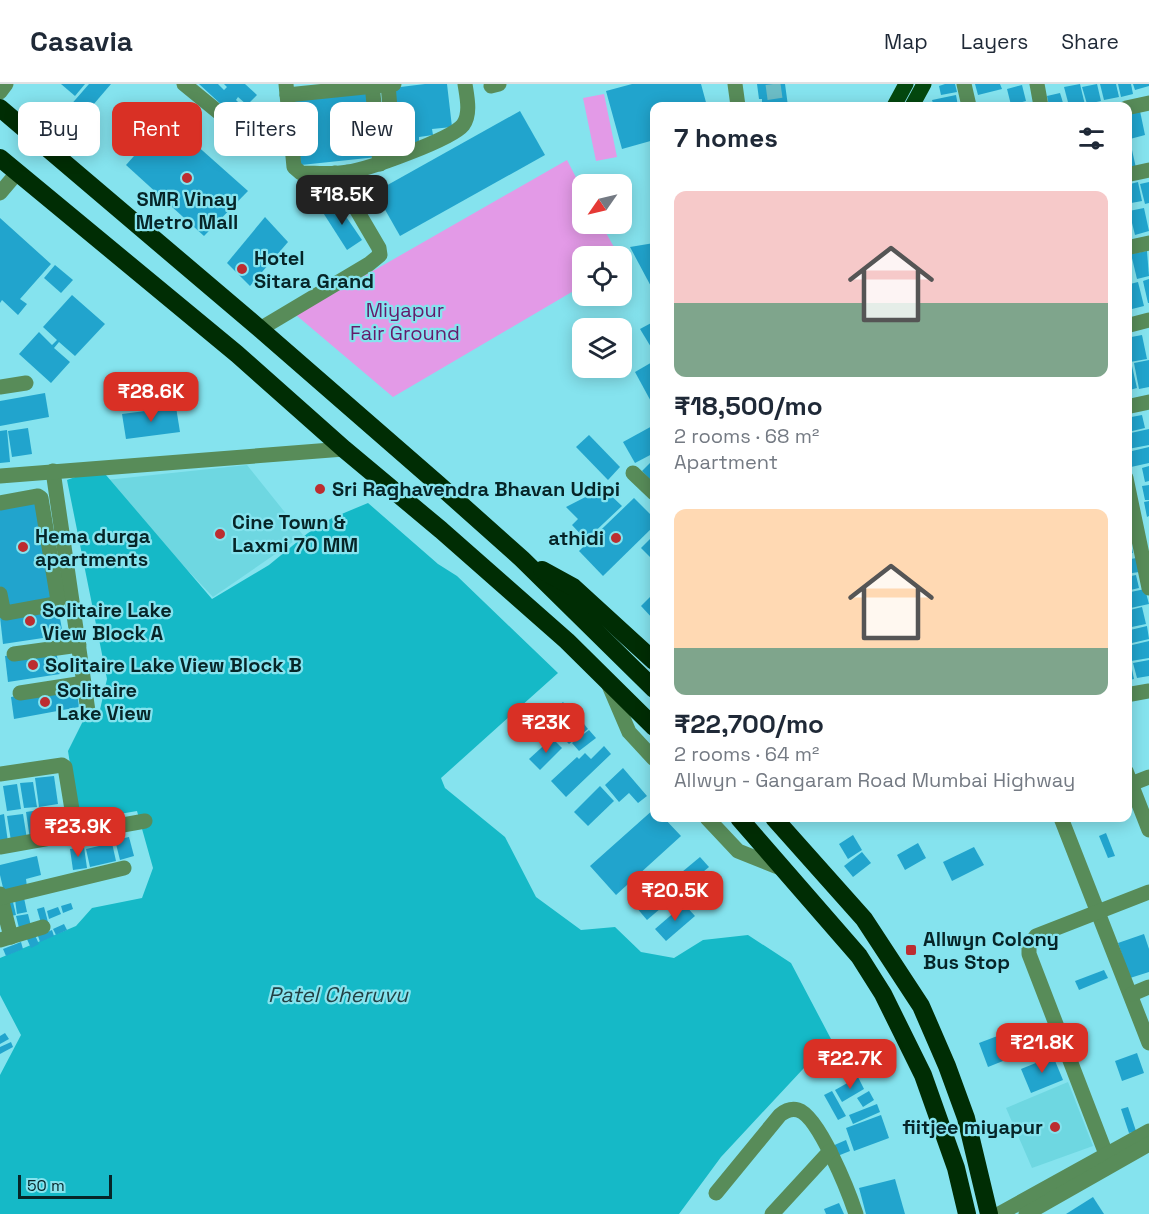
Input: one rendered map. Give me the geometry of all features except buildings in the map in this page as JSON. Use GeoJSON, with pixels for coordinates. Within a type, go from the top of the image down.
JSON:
{"type":"FeatureCollection","features":[{"type":"Feature","properties":{"kind":"highway"},"geometry":{"type":"LineString","coordinates":[[0,108],[260,328],[522,559],[650,684]]}},
{"type":"Feature","properties":{"kind":"highway"},"geometry":{"type":"LineString","coordinates":[[0,158],[237,354],[344,449],[467,552],[567,640],[650,723]]}},
{"type":"Feature","properties":{"kind":"highway"},"geometry":{"type":"LineString","coordinates":[[522,559],[573,587],[650,657]]}},
{"type":"Feature","properties":{"kind":"highway"},"geometry":{"type":"LineString","coordinates":[[743,822],[859,956],[884,994],[926,1084],[956,1168],[967,1214]]}},
{"type":"Feature","properties":{"kind":"highway"},"geometry":{"type":"LineString","coordinates":[[778,822],[864,920],[921,1006],[966,1118],[989,1214]]}},
{"type":"Feature","properties":{"kind":"main road"},"geometry":{"type":"LineString","coordinates":[[896,102],[906,84]]}},
{"type":"Feature","properties":{"kind":"main road"},"geometry":{"type":"LineString","coordinates":[[914,102],[924,84]]}},
{"type":"Feature","properties":{"kind":"street"},"geometry":{"type":"LineString","coordinates":[[0,92],[6,84]]}},
{"type":"Feature","properties":{"kind":"street"},"geometry":{"type":"LineString","coordinates":[[184,84],[214,108]]}},
{"type":"Feature","properties":{"kind":"street"},"geometry":{"type":"LineString","coordinates":[[394,84],[286,90],[296,171],[301,173],[349,172],[387,161],[452,134],[464,125],[468,111],[465,84]]}},
{"type":"Feature","properties":{"kind":"street"},"geometry":{"type":"LineString","coordinates":[[735,84],[737,102]]}},
{"type":"Feature","properties":{"kind":"street"},"geometry":{"type":"LineString","coordinates":[[964,84],[968,102]]}},
{"type":"Feature","properties":{"kind":"street"},"geometry":{"type":"LineString","coordinates":[[1037,84],[1040,102]]}},
{"type":"Feature","properties":{"kind":"street"},"geometry":{"type":"LineString","coordinates":[[380,85],[387,161]]}},
{"type":"Feature","properties":{"kind":"street"},"geometry":{"type":"LineString","coordinates":[[1132,107],[1149,103]]}},
{"type":"Feature","properties":{"kind":"street"},"geometry":{"type":"LineString","coordinates":[[1132,174],[1149,170]]}},
{"type":"Feature","properties":{"kind":"street"},"geometry":{"type":"LineString","coordinates":[[0,193],[17,172]]}},
{"type":"Feature","properties":{"kind":"street"},"geometry":{"type":"LineString","coordinates":[[260,328],[380,255],[379,248],[335,173]]}},
{"type":"Feature","properties":{"kind":"street"},"geometry":{"type":"LineString","coordinates":[[1132,247],[1149,243]]}},
{"type":"Feature","properties":{"kind":"street"},"geometry":{"type":"LineString","coordinates":[[1132,324],[1149,320]]}},
{"type":"Feature","properties":{"kind":"street"},"geometry":{"type":"LineString","coordinates":[[0,387],[26,383]]}},
{"type":"Feature","properties":{"kind":"street"},"geometry":{"type":"LineString","coordinates":[[1132,406],[1149,402]]}},
{"type":"Feature","properties":{"kind":"street"},"geometry":{"type":"LineString","coordinates":[[16,500],[7,476],[344,449]]}},
{"type":"Feature","properties":{"kind":"street"},"geometry":{"type":"LineString","coordinates":[[53,471],[88,711]]}},
{"type":"Feature","properties":{"kind":"street"},"geometry":{"type":"LineString","coordinates":[[633,473],[650,489]]}},
{"type":"Feature","properties":{"kind":"street"},"geometry":{"type":"LineString","coordinates":[[0,503],[38,496],[41,498],[58,601],[56,604],[6,613],[0,594]]}},
{"type":"Feature","properties":{"kind":"street"},"geometry":{"type":"LineString","coordinates":[[1132,507],[1149,588]]}},
{"type":"Feature","properties":{"kind":"street"},"geometry":{"type":"LineString","coordinates":[[14,654],[79,645]]}},
{"type":"Feature","properties":{"kind":"street"},"geometry":{"type":"LineString","coordinates":[[607,680],[629,732],[650,755]]}},
{"type":"Feature","properties":{"kind":"street"},"geometry":{"type":"LineString","coordinates":[[20,693],[84,683]]}},
{"type":"Feature","properties":{"kind":"street"},"geometry":{"type":"LineString","coordinates":[[1132,694],[1149,690]]}},
{"type":"Feature","properties":{"kind":"street"},"geometry":{"type":"LineString","coordinates":[[0,774],[62,765],[65,767],[76,834]]}},
{"type":"Feature","properties":{"kind":"street"},"geometry":{"type":"LineString","coordinates":[[1132,777],[1149,777]]}},
{"type":"Feature","properties":{"kind":"street"},"geometry":{"type":"LineString","coordinates":[[1132,785],[1149,830]]}},
{"type":"Feature","properties":{"kind":"street"},"geometry":{"type":"LineString","coordinates":[[0,847],[145,821]]}},
{"type":"Feature","properties":{"kind":"street"},"geometry":{"type":"LineString","coordinates":[[711,822],[738,851],[786,870]]}},
{"type":"Feature","properties":{"kind":"street"},"geometry":{"type":"LineString","coordinates":[[1063,822],[1149,1042]]}},
{"type":"Feature","properties":{"kind":"street"},"geometry":{"type":"LineString","coordinates":[[43,927],[6,939],[0,896],[124,868]]}},
{"type":"Feature","properties":{"kind":"street"},"geometry":{"type":"LineString","coordinates":[[1106,1154],[1029,954],[1029,945],[1036,936],[1149,892]]}},
{"type":"Feature","properties":{"kind":"street"},"geometry":{"type":"LineString","coordinates":[[1132,994],[1149,987]]}},
{"type":"Feature","properties":{"kind":"street"},"geometry":{"type":"LineString","coordinates":[[716,1193],[780,1114],[787,1110],[798,1110],[807,1116],[830,1151],[846,1185],[856,1214]]}},
{"type":"Feature","properties":{"kind":"street"},"geometry":{"type":"LineString","coordinates":[[999,1214],[1041,1205],[1106,1154],[1149,1131]]}},
{"type":"Feature","properties":{"kind":"street"},"geometry":{"type":"LineString","coordinates":[[1026,1214],[1149,1144]]}},
{"type":"Feature","properties":{"kind":"street"},"geometry":{"type":"LineString","coordinates":[[772,1214],[830,1151]]}},
{"type":"Feature","properties":{"kind":"shaded area"},"geometry":{"type":"Polygon","coordinates":[[[247,465],[303,535],[213,597],[106,480],[247,465]]]}},
{"type":"Feature","properties":{"kind":"shaded area"},"geometry":{"type":"Polygon","coordinates":[[[1068,1082],[1093,1146],[1032,1168],[1006,1108],[1068,1082]]]}},
{"type":"Feature","properties":{"kind":"green space"},"geometry":{"type":"Polygon","coordinates":[[[604,94],[617,157],[596,161],[583,98],[604,94]]]}},
{"type":"Feature","properties":{"kind":"green space","name":"Miyapur Fair Ground"},"geometry":{"type":"Polygon","coordinates":[[[567,160],[574,174],[572,174],[572,234],[607,234],[613,246],[572,246],[572,292],[393,397],[296,315],[567,160]]]}},
{"type":"Feature","properties":{"kind":"water","name":"Patel Cheruvu"},"geometry":{"type":"Polygon","coordinates":[[[100,468],[212,599],[269,565],[308,533],[332,518],[368,503],[438,564],[457,576],[558,673],[441,778],[445,788],[505,837],[536,897],[581,930],[615,927],[641,952],[674,958],[703,940],[748,935],[791,963],[831,1039],[721,1157],[679,1214],[0,1214],[0,1075],[21,1035],[0,995],[0,958],[76,926],[92,908],[142,898],[153,868],[137,811],[79,821],[68,751],[84,719],[99,714],[107,679],[67,480],[100,468]]]}},
{"type":"Feature","properties":{"kind":"tunnel"},"geometry":{"type":"LineString","coordinates":[[773,84],[775,102]]}},
{"type":"Feature","properties":{"kind":"place","name":"SMR Vinay Metro Mall"},"geometry":{"type":"Point","coordinates":[187,178]}},
{"type":"Feature","properties":{"kind":"place","name":"Hotel Sitara Grand"},"geometry":{"type":"Point","coordinates":[242,269]}},
{"type":"Feature","properties":{"kind":"place","name":"Sri Raghavendra Bhavan Udipi"},"geometry":{"type":"Point","coordinates":[320,489]}},
{"type":"Feature","properties":{"kind":"place","name":"Cine Town & Laxmi 70 MM"},"geometry":{"type":"Point","coordinates":[220,534]}},
{"type":"Feature","properties":{"kind":"place","name":"athidi"},"geometry":{"type":"Point","coordinates":[616,538]}},
{"type":"Feature","properties":{"kind":"place","name":"Hema durga apartments"},"geometry":{"type":"Point","coordinates":[23,547]}},
{"type":"Feature","properties":{"kind":"place","name":"Solitaire Lake View Block A"},"geometry":{"type":"Point","coordinates":[30,621]}},
{"type":"Feature","properties":{"kind":"place","name":"Solitaire Lake View Block B"},"geometry":{"type":"Point","coordinates":[33,665]}},
{"type":"Feature","properties":{"kind":"place","name":"Solitaire Lake View"},"geometry":{"type":"Point","coordinates":[45,702]}},
{"type":"Feature","properties":{"kind":"place","name":"Allwyn Colony Bus Stop"},"geometry":{"type":"Point","coordinates":[911,950]}},
{"type":"Feature","properties":{"kind":"place","name":"fiitjee miyapur"},"geometry":{"type":"Point","coordinates":[1055,1127]}}]}
